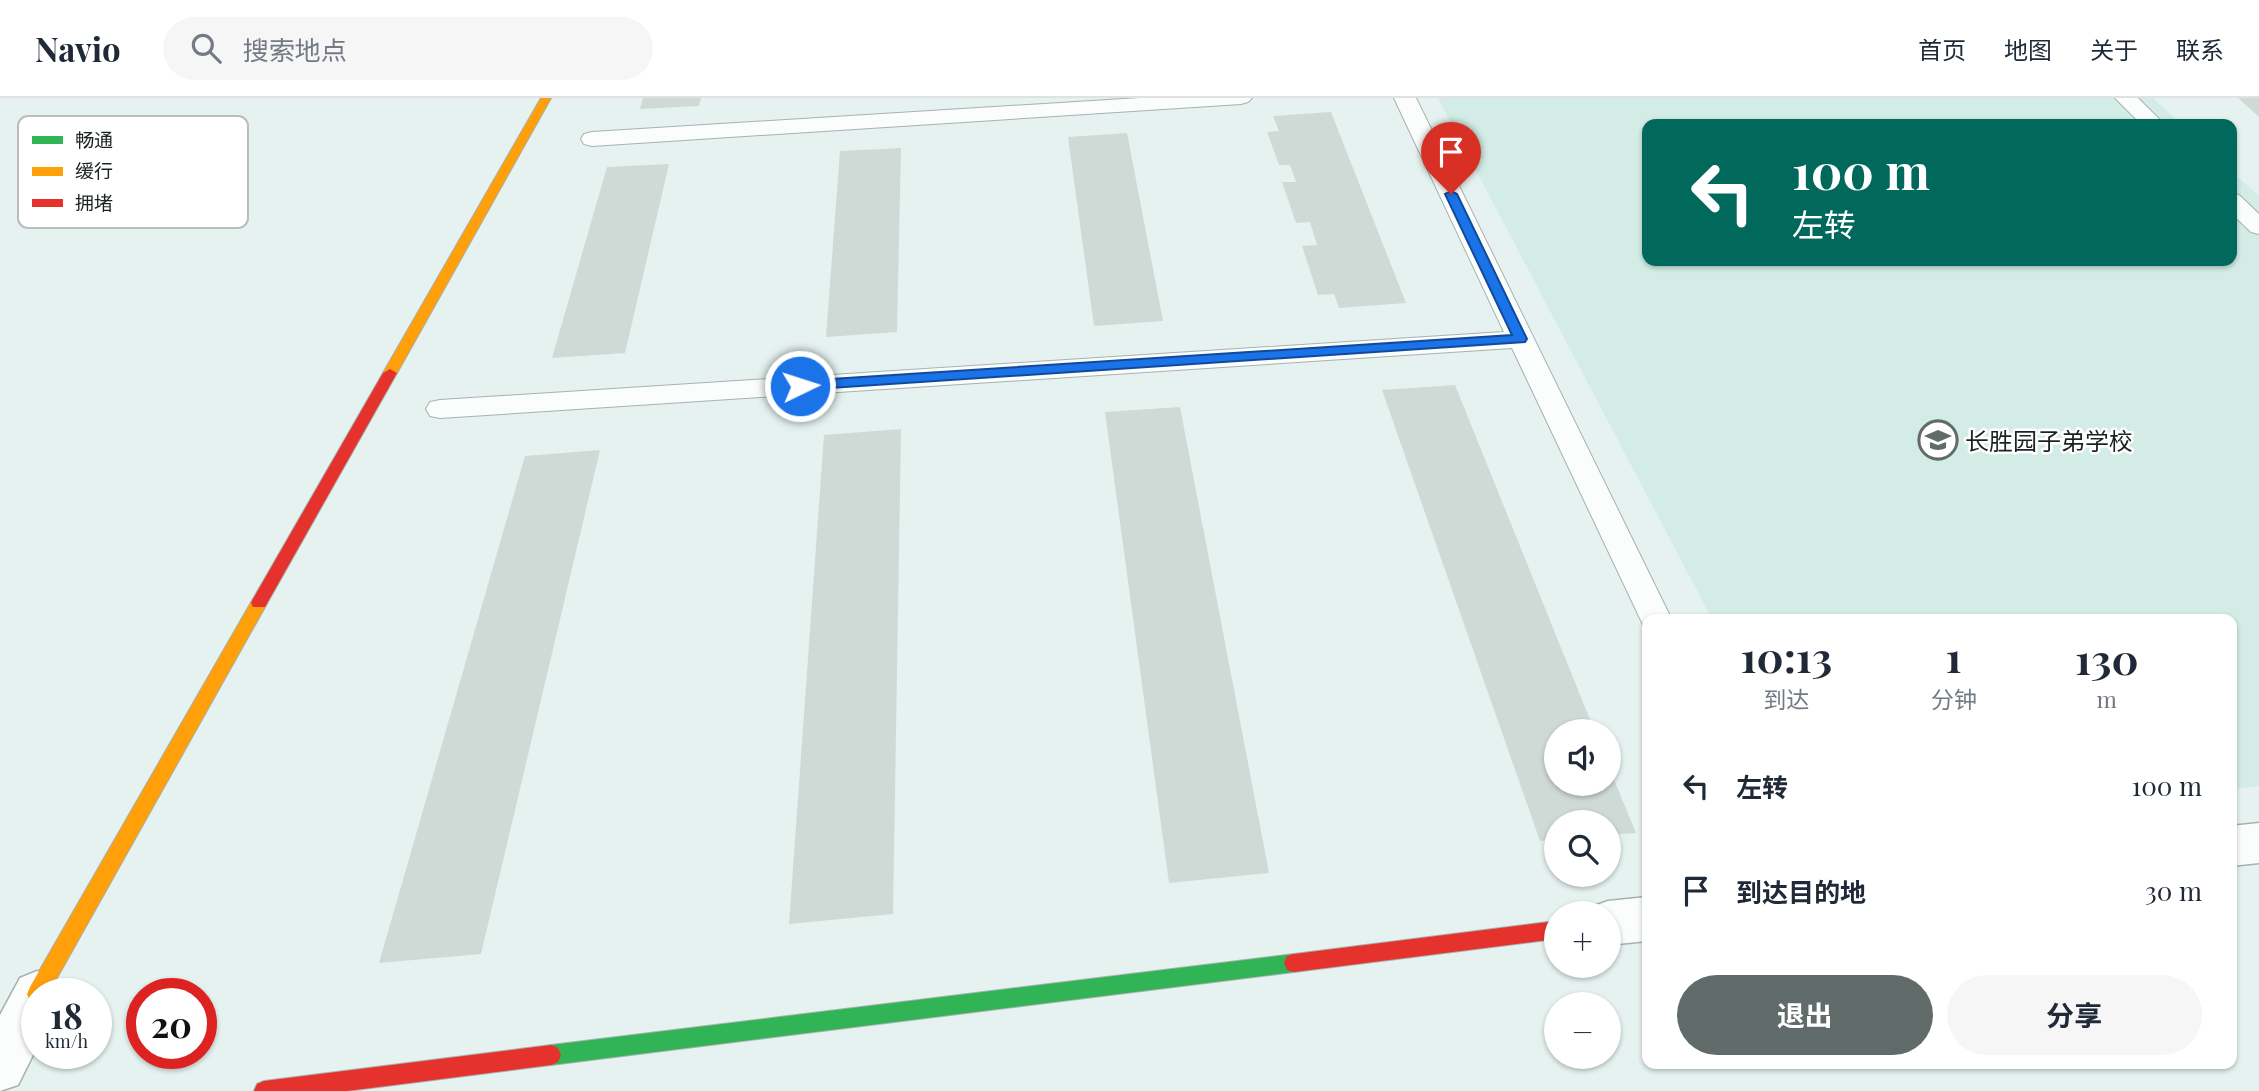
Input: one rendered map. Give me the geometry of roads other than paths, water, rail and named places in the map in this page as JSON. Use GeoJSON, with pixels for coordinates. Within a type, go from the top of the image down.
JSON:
{"type":"FeatureCollection","features":[{"type":"Feature","properties":{"kind":"street"},"geometry":{"type":"LineString","coordinates":[[47,978],[546,98]]}},
{"type":"Feature","properties":{"kind":"street"},"geometry":{"type":"LineString","coordinates":[[2237,845],[2259,843]]}},
{"type":"Feature","properties":{"kind":"street"},"geometry":{"type":"LineString","coordinates":[[1621,922],[1642,920]]}},
{"type":"Feature","properties":{"kind":"street"},"geometry":{"type":"LineString","coordinates":[[264,1091],[1544,931]]}},
{"type":"Feature","properties":{"kind":"street"},"geometry":{"type":"LineString","coordinates":[[0,1068],[21,1027]]}},
{"type":"Feature","properties":{"kind":"lane"},"geometry":{"type":"LineString","coordinates":[[592,139],[1241,98]]}},
{"type":"Feature","properties":{"kind":"lane"},"geometry":{"type":"LineString","coordinates":[[1405,98],[1653,614]]}},
{"type":"Feature","properties":{"kind":"lane"},"geometry":{"type":"LineString","coordinates":[[2126,98],[2148,119]]}},
{"type":"Feature","properties":{"kind":"lane"},"geometry":{"type":"LineString","coordinates":[[2237,206],[2259,227]]}},
{"type":"Feature","properties":{"kind":"lane"},"geometry":{"type":"LineString","coordinates":[[440,409],[1521,339]]}},
{"type":"Feature","properties":{"kind":"place","name":"长胜园子弟学校"},"geometry":{"type":"Point","coordinates":[1938,440]}}]}
